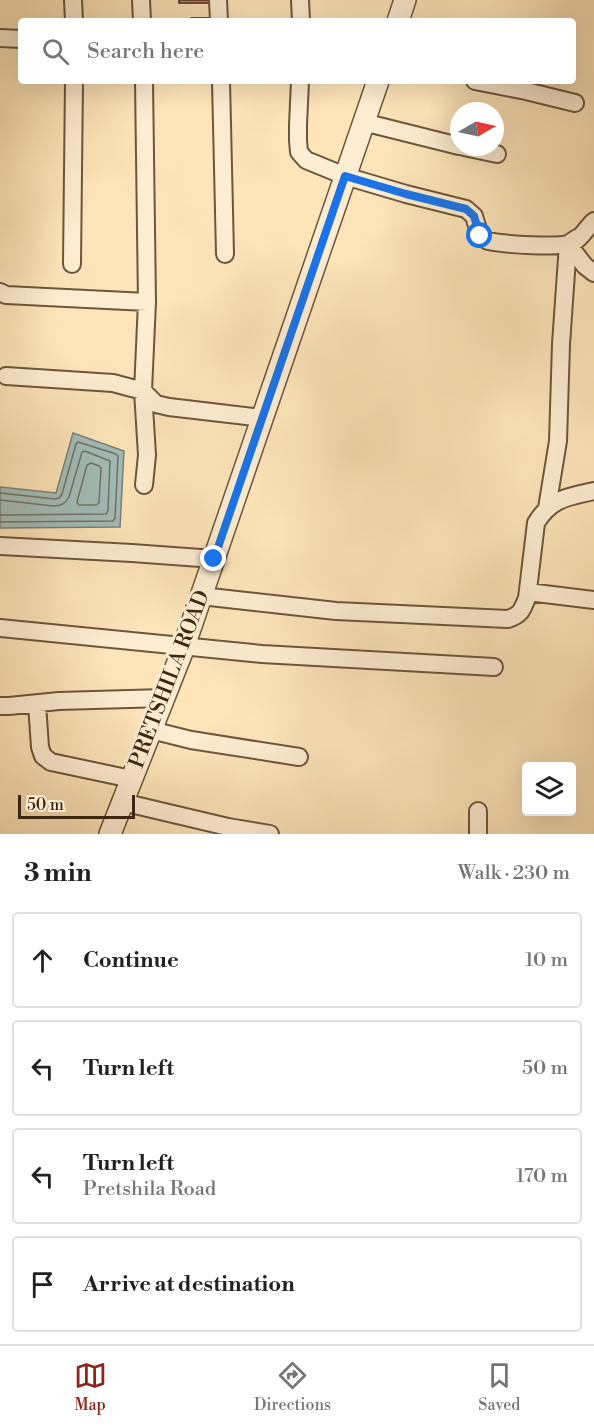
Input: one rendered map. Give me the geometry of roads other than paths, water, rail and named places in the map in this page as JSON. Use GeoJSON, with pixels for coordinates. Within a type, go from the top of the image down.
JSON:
{"type":"FeatureCollection","features":[{"type":"Feature","properties":{"kind":"street"},"geometry":{"type":"LineString","coordinates":[[73,0],[74,18]]}},
{"type":"Feature","properties":{"kind":"street"},"geometry":{"type":"LineString","coordinates":[[141,0],[142,18]]}},
{"type":"Feature","properties":{"kind":"street"},"geometry":{"type":"LineString","coordinates":[[218,0],[219,18]]}},
{"type":"Feature","properties":{"kind":"street"},"geometry":{"type":"LineString","coordinates":[[300,0],[301,18]]}},
{"type":"Feature","properties":{"kind":"street"},"geometry":{"type":"LineString","coordinates":[[399,18],[405,0]]}},
{"type":"Feature","properties":{"kind":"street"},"geometry":{"type":"LineString","coordinates":[[0,38],[18,39]]}},
{"type":"Feature","properties":{"kind":"street"},"geometry":{"type":"LineString","coordinates":[[72,264],[74,84]]}},
{"type":"Feature","properties":{"kind":"street"},"geometry":{"type":"LineString","coordinates":[[144,84],[147,302],[143,391],[147,454],[144,485]]}},
{"type":"Feature","properties":{"kind":"street"},"geometry":{"type":"LineString","coordinates":[[221,84],[225,254]]}},
{"type":"Feature","properties":{"kind":"street"},"geometry":{"type":"LineString","coordinates":[[300,84],[299,152],[306,160],[345,176],[466,209],[474,216],[480,236],[488,241],[568,244],[577,240],[594,221]]}},
{"type":"Feature","properties":{"kind":"street","name":"PRETSHILA ROAD"},"geometry":{"type":"LineString","coordinates":[[110,834],[184,647],[377,84]]}},
{"type":"Feature","properties":{"kind":"street"},"geometry":{"type":"LineString","coordinates":[[490,84],[575,103]]}},
{"type":"Feature","properties":{"kind":"street"},"geometry":{"type":"LineString","coordinates":[[363,123],[450,144]]}},
{"type":"Feature","properties":{"kind":"street"},"geometry":{"type":"LineString","coordinates":[[568,244],[585,266],[594,273]]}},
{"type":"Feature","properties":{"kind":"street"},"geometry":{"type":"LineString","coordinates":[[547,508],[558,441],[561,344],[568,244]]}},
{"type":"Feature","properties":{"kind":"street"},"geometry":{"type":"LineString","coordinates":[[0,292],[6,295],[147,302]]}},
{"type":"Feature","properties":{"kind":"street"},"geometry":{"type":"LineString","coordinates":[[6,376],[113,383],[143,391],[156,404],[262,418]]}},
{"type":"Feature","properties":{"kind":"street"},"geometry":{"type":"LineString","coordinates":[[201,596],[336,611],[508,619],[517,616],[523,609],[527,598],[536,523],[547,508],[558,501],[594,491]]}},
{"type":"Feature","properties":{"kind":"street"},"geometry":{"type":"LineString","coordinates":[[0,546],[214,559]]}},
{"type":"Feature","properties":{"kind":"street"},"geometry":{"type":"LineString","coordinates":[[528,592],[594,600]]}},
{"type":"Feature","properties":{"kind":"street"},"geometry":{"type":"LineString","coordinates":[[0,628],[262,654],[494,667]]}},
{"type":"Feature","properties":{"kind":"street"},"geometry":{"type":"LineString","coordinates":[[0,706],[59,701],[164,698]]}},
{"type":"Feature","properties":{"kind":"street"},"geometry":{"type":"LineString","coordinates":[[37,704],[40,747],[43,756],[51,762],[131,779]]}},
{"type":"Feature","properties":{"kind":"street"},"geometry":{"type":"LineString","coordinates":[[151,730],[191,740],[299,757]]}},
{"type":"Feature","properties":{"kind":"street"},"geometry":{"type":"LineString","coordinates":[[122,802],[215,829],[270,834]]}},
{"type":"Feature","properties":{"kind":"street"},"geometry":{"type":"LineString","coordinates":[[478,811],[478,834]]}},
{"type":"Feature","properties":{"kind":"water"},"geometry":{"type":"Polygon","coordinates":[[[73,433],[124,451],[120,527],[0,528],[0,487],[56,493],[73,433]]]}}]}
